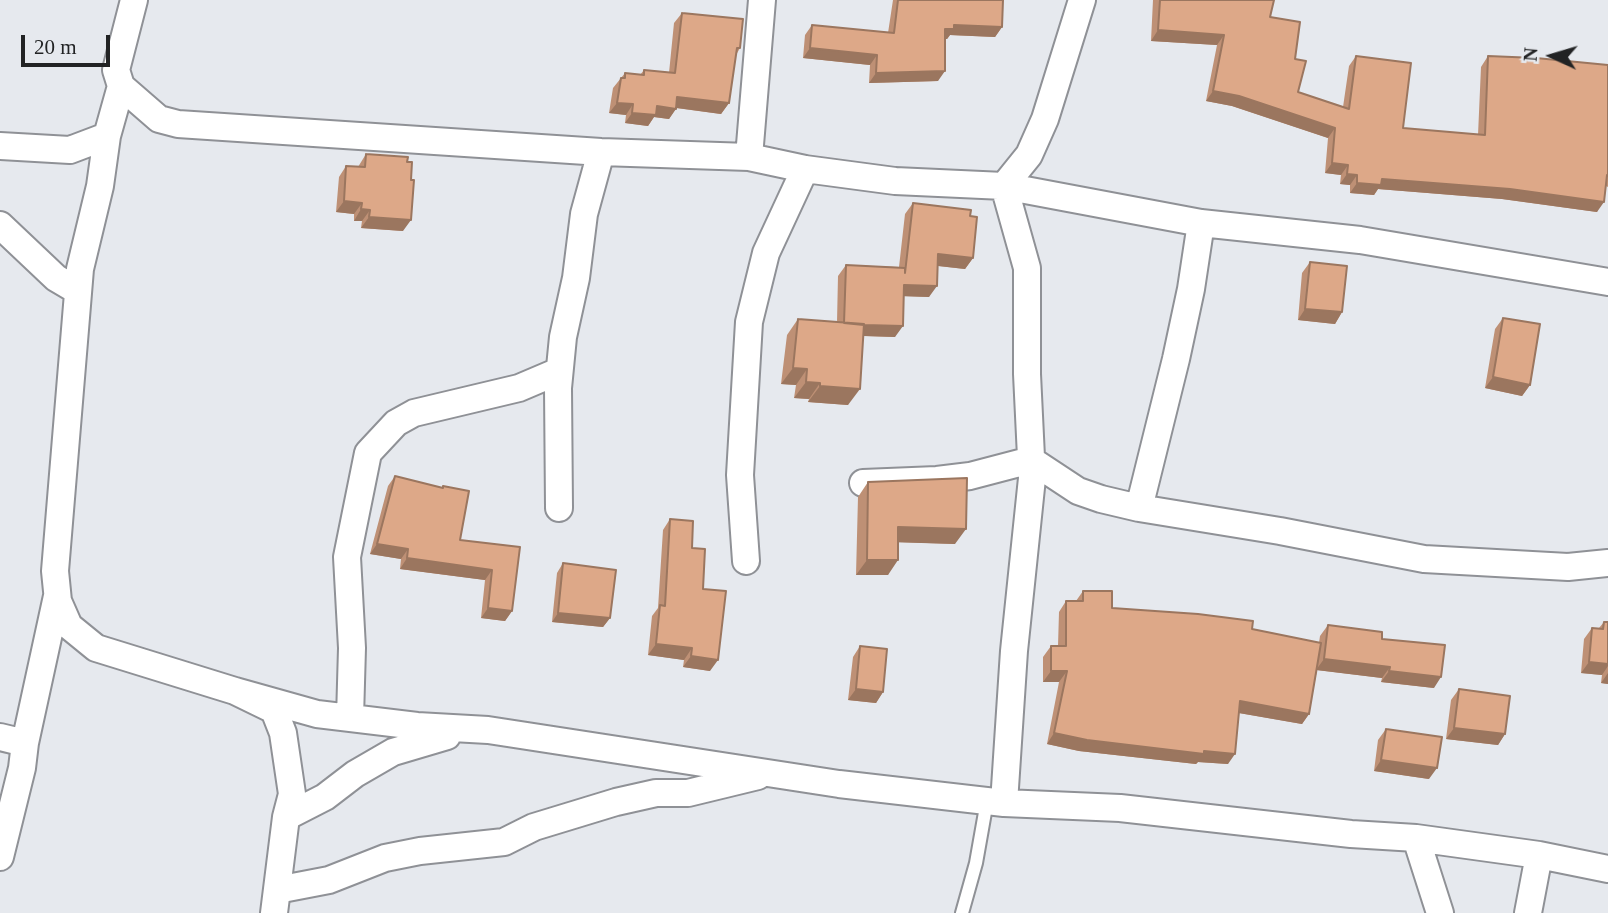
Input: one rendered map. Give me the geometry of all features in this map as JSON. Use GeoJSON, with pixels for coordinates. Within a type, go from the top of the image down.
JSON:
{"type":"FeatureCollection","features":[{"type":"Feature","properties":{"kind":"street"},"geometry":{"type":"LineString","coordinates":[[134,0],[116,70],[121,86],[159,119],[178,124],[601,152],[749,157],[805,169],[895,181],[1004,186],[1201,223],[1360,240],[1608,282]]}},
{"type":"Feature","properties":{"kind":"street"},"geometry":{"type":"LineString","coordinates":[[749,157],[762,0]]}},
{"type":"Feature","properties":{"kind":"street"},"geometry":{"type":"LineString","coordinates":[[1004,186],[1029,155],[1045,119],[1082,0]]}},
{"type":"Feature","properties":{"kind":"street"},"geometry":{"type":"LineString","coordinates":[[121,86],[107,136],[100,186],[80,269],[55,571],[58,601],[69,625],[96,648],[317,714],[417,726],[480,730],[839,784],[996,802],[1120,808],[1351,834],[1416,838],[1539,855],[1608,869]]}},
{"type":"Feature","properties":{"kind":"street"},"geometry":{"type":"LineString","coordinates":[[0,146],[70,150],[107,136]]}},
{"type":"Feature","properties":{"kind":"street"},"geometry":{"type":"LineString","coordinates":[[559,508],[559,371],[563,337],[576,278],[584,214],[601,152]]}},
{"type":"Feature","properties":{"kind":"street"},"geometry":{"type":"LineString","coordinates":[[746,561],[740,475],[749,322],[766,253],[805,169]]}},
{"type":"Feature","properties":{"kind":"street"},"geometry":{"type":"LineString","coordinates":[[996,802],[1030,500],[1031,460],[1027,374],[1027,268],[1004,186]]}},
{"type":"Feature","properties":{"kind":"street"},"geometry":{"type":"LineString","coordinates":[[1139,508],[1181,336],[1201,223]]}},
{"type":"Feature","properties":{"kind":"street"},"geometry":{"type":"LineString","coordinates":[[0,225],[56,278],[78,291]]}},
{"type":"Feature","properties":{"kind":"street"},"geometry":{"type":"LineString","coordinates":[[350,718],[352,648],[347,557],[369,453],[396,423],[414,413],[519,388],[559,371]]}},
{"type":"Feature","properties":{"kind":"street"},"geometry":{"type":"LineString","coordinates":[[863,483],[970,476],[1031,460],[1079,491],[1101,499],[1424,559],[1568,567],[1608,563]]}},
{"type":"Feature","properties":{"kind":"street"},"geometry":{"type":"LineString","coordinates":[[0,857],[22,768],[13,740],[58,594]]}},
{"type":"Feature","properties":{"kind":"street"},"geometry":{"type":"LineString","coordinates":[[235,691],[274,710],[284,733],[292,794],[286,817],[275,902],[385,858],[421,851],[504,842],[534,827],[616,802],[656,793],[688,793],[770,773]]}},
{"type":"Feature","properties":{"kind":"street"},"geometry":{"type":"LineString","coordinates":[[286,817],[325,797],[355,774],[393,752],[428,740],[480,730]]}},
{"type":"Feature","properties":{"kind":"street"},"geometry":{"type":"LineString","coordinates":[[1416,838],[1440,913]]}},
{"type":"Feature","properties":{"kind":"street"},"geometry":{"type":"LineString","coordinates":[[1528,913],[1539,855]]}},
{"type":"Feature","properties":{"kind":"lane"},"geometry":{"type":"LineString","coordinates":[[962,913],[996,802]]}},
{"type":"Feature","properties":{"kind":"building"},"geometry":{"type":"Polygon","coordinates":[[[898,0],[1003,0],[1002,27],[954,25],[954,29],[945,29],[945,71],[876,73],[877,55],[810,48],[812,25],[894,33],[898,0]]]}},
{"type":"Feature","properties":{"kind":"building"},"geometry":{"type":"Polygon","coordinates":[[[1160,0],[1274,0],[1270,17],[1300,22],[1295,59],[1306,61],[1298,92],[1349,109],[1356,56],[1411,63],[1403,128],[1485,135],[1488,56],[1608,65],[1608,176],[1604,202],[1510,189],[1382,179],[1381,185],[1357,183],[1357,175],[1347,174],[1348,165],[1332,163],[1335,128],[1239,96],[1213,91],[1224,35],[1158,30],[1160,0]]]}},
{"type":"Feature","properties":{"kind":"building"},"geometry":{"type":"Polygon","coordinates":[[[682,13],[743,19],[729,103],[677,97],[676,109],[657,106],[656,115],[632,113],[633,104],[617,103],[621,78],[625,78],[625,73],[644,75],[644,70],[675,73],[682,13]]]}},
{"type":"Feature","properties":{"kind":"building"},"geometry":{"type":"Polygon","coordinates":[[[366,154],[408,157],[407,162],[412,162],[411,180],[414,180],[411,220],[369,217],[370,210],[361,209],[362,203],[344,201],[346,166],[365,167],[366,154]]]}},
{"type":"Feature","properties":{"kind":"building"},"geometry":{"type":"Polygon","coordinates":[[[913,203],[971,210],[970,216],[977,217],[973,258],[938,254],[937,286],[904,285],[903,326],[844,323],[846,265],[905,268],[905,273],[913,203]]]}},
{"type":"Feature","properties":{"kind":"building"},"geometry":{"type":"Polygon","coordinates":[[[1310,262],[1347,266],[1342,312],[1305,309],[1310,262]]]}},
{"type":"Feature","properties":{"kind":"building"},"geometry":{"type":"Polygon","coordinates":[[[1503,318],[1540,324],[1530,385],[1493,377],[1503,318]]]}},
{"type":"Feature","properties":{"kind":"building"},"geometry":{"type":"Polygon","coordinates":[[[798,319],[864,324],[860,389],[820,386],[820,383],[806,382],[807,369],[793,368],[798,319]]]}},
{"type":"Feature","properties":{"kind":"building"},"geometry":{"type":"Polygon","coordinates":[[[395,476],[443,488],[469,491],[460,540],[520,547],[512,611],[488,608],[492,570],[407,558],[408,549],[377,544],[395,476]]]}},
{"type":"Feature","properties":{"kind":"building"},"geometry":{"type":"Polygon","coordinates":[[[967,478],[966,529],[898,527],[898,560],[867,560],[868,482],[967,478]]]}},
{"type":"Feature","properties":{"kind":"building"},"geometry":{"type":"Polygon","coordinates":[[[670,519],[693,521],[692,548],[705,549],[703,589],[726,591],[718,660],[691,656],[692,648],[656,644],[660,605],[665,606],[670,519]]]}},
{"type":"Feature","properties":{"kind":"building"},"geometry":{"type":"Polygon","coordinates":[[[563,563],[616,570],[610,618],[558,613],[563,563]]]}},
{"type":"Feature","properties":{"kind":"building"},"geometry":{"type":"Polygon","coordinates":[[[1083,591],[1112,591],[1112,608],[1253,621],[1252,629],[1321,643],[1309,714],[1240,701],[1235,754],[1204,751],[1204,754],[1087,740],[1054,733],[1067,671],[1051,671],[1051,646],[1066,646],[1066,601],[1083,601],[1083,591]]]}},
{"type":"Feature","properties":{"kind":"building"},"geometry":{"type":"Polygon","coordinates":[[[1604,622],[1608,622],[1608,664],[1589,662],[1592,628],[1603,629],[1604,622]]]}},
{"type":"Feature","properties":{"kind":"building"},"geometry":{"type":"Polygon","coordinates":[[[1328,625],[1382,632],[1382,639],[1445,645],[1441,677],[1389,671],[1390,667],[1324,659],[1328,625]]]}},
{"type":"Feature","properties":{"kind":"building"},"geometry":{"type":"Polygon","coordinates":[[[860,646],[887,649],[883,692],[856,689],[860,646]]]}},
{"type":"Feature","properties":{"kind":"building"},"geometry":{"type":"Polygon","coordinates":[[[1459,689],[1510,696],[1505,734],[1454,728],[1459,689]]]}},
{"type":"Feature","properties":{"kind":"building"},"geometry":{"type":"Polygon","coordinates":[[[1386,729],[1442,737],[1437,768],[1381,760],[1386,729]]]}}]}
